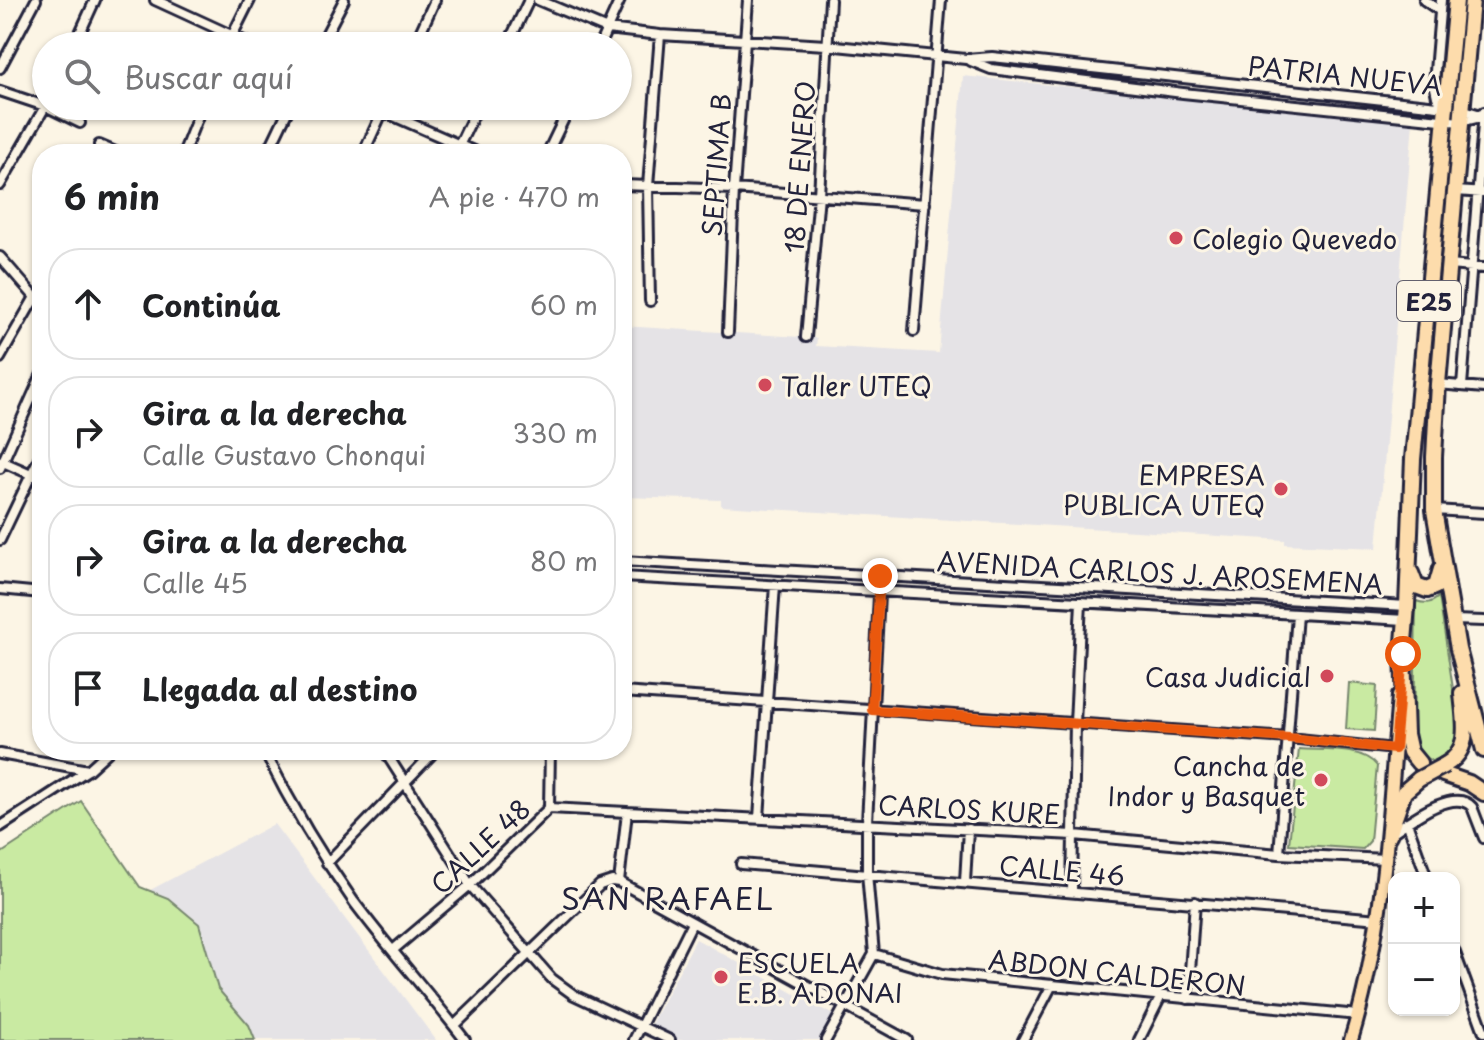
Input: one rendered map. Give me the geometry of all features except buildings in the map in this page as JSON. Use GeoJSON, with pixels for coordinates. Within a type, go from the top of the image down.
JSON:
{"type":"FeatureCollection","features":[{"type":"Feature","properties":{"kind":"highway","name":"E25"},"geometry":{"type":"LineString","coordinates":[[1456,0],[1453,114],[1456,191],[1438,384],[1434,510],[1458,649],[1484,750]]}},
{"type":"Feature","properties":{"kind":"highway","name":"E25"},"geometry":{"type":"LineString","coordinates":[[1403,654],[1411,496],[1453,114],[1472,0]]}},
{"type":"Feature","properties":{"kind":"highway"},"geometry":{"type":"LineString","coordinates":[[1409,561],[1416,586],[1427,590],[1433,589],[1439,582],[1442,559]]}},
{"type":"Feature","properties":{"kind":"highway"},"geometry":{"type":"LineString","coordinates":[[1389,835],[1404,792],[1419,779],[1444,770],[1456,757],[1465,738],[1458,649]]}},
{"type":"Feature","properties":{"kind":"highway"},"geometry":{"type":"LineString","coordinates":[[1403,654],[1406,734],[1410,752],[1419,763]]}},
{"type":"Feature","properties":{"kind":"highway"},"geometry":{"type":"LineString","coordinates":[[1444,770],[1484,793]]}},
{"type":"Feature","properties":{"kind":"main road"},"geometry":{"type":"LineString","coordinates":[[1351,1040],[1379,919],[1403,654]]}},
{"type":"Feature","properties":{"kind":"street"},"geometry":{"type":"LineString","coordinates":[[0,68],[36,0]]}},
{"type":"Feature","properties":{"kind":"street"},"geometry":{"type":"LineString","coordinates":[[80,32],[95,0]]}},
{"type":"Feature","properties":{"kind":"street"},"geometry":{"type":"LineString","coordinates":[[155,0],[225,32]]}},
{"type":"Feature","properties":{"kind":"street"},"geometry":{"type":"LineString","coordinates":[[234,32],[250,0]]}},
{"type":"Feature","properties":{"kind":"street"},"geometry":{"type":"LineString","coordinates":[[327,32],[344,0]]}},
{"type":"Feature","properties":{"kind":"street"},"geometry":{"type":"LineString","coordinates":[[420,32],[435,0]]}},
{"type":"Feature","properties":{"kind":"street"},"geometry":{"type":"LineString","coordinates":[[514,32],[529,0]]}},
{"type":"Feature","properties":{"kind":"street","name":"PATRIA NUEVA"},"geometry":{"type":"LineString","coordinates":[[538,0],[607,29],[966,59],[992,57],[1453,114]]}},
{"type":"Feature","properties":{"kind":"street"},"geometry":{"type":"LineString","coordinates":[[606,32],[620,0]]}},
{"type":"Feature","properties":{"kind":"street","name":"SEPTIMA B"},"geometry":{"type":"LineString","coordinates":[[728,332],[734,189],[748,0]]}},
{"type":"Feature","properties":{"kind":"street","name":"18 DE ENERO"},"geometry":{"type":"LineString","coordinates":[[806,337],[819,195],[830,0]]}},
{"type":"Feature","properties":{"kind":"street"},"geometry":{"type":"LineString","coordinates":[[914,331],[941,0]]}},
{"type":"Feature","properties":{"kind":"street"},"geometry":{"type":"LineString","coordinates":[[1424,0],[1440,11]]}},
{"type":"Feature","properties":{"kind":"street"},"geometry":{"type":"LineString","coordinates":[[1441,0],[1434,83],[1437,97],[1453,114]]}},
{"type":"Feature","properties":{"kind":"street"},"geometry":{"type":"LineString","coordinates":[[650,301],[648,186],[660,35]]}},
{"type":"Feature","properties":{"kind":"street","name":"PATRIA NUEVA"},"geometry":{"type":"LineString","coordinates":[[966,59],[991,69],[1183,93],[1484,114]]}},
{"type":"Feature","properties":{"kind":"street"},"geometry":{"type":"LineString","coordinates":[[0,91],[32,101]]}},
{"type":"Feature","properties":{"kind":"street"},"geometry":{"type":"LineString","coordinates":[[1462,386],[1471,267],[1481,193],[1484,114]]}},
{"type":"Feature","properties":{"kind":"street"},"geometry":{"type":"LineString","coordinates":[[0,185],[38,120]]}},
{"type":"Feature","properties":{"kind":"street"},"geometry":{"type":"LineString","coordinates":[[74,120],[80,123]]}},
{"type":"Feature","properties":{"kind":"street"},"geometry":{"type":"LineString","coordinates":[[187,144],[196,120]]}},
{"type":"Feature","properties":{"kind":"street"},"geometry":{"type":"LineString","coordinates":[[272,144],[283,120]]}},
{"type":"Feature","properties":{"kind":"street"},"geometry":{"type":"LineString","coordinates":[[368,144],[379,120]]}},
{"type":"Feature","properties":{"kind":"street"},"geometry":{"type":"LineString","coordinates":[[404,120],[446,144]]}},
{"type":"Feature","properties":{"kind":"street"},"geometry":{"type":"LineString","coordinates":[[460,144],[471,120]]}},
{"type":"Feature","properties":{"kind":"street"},"geometry":{"type":"LineString","coordinates":[[552,144],[563,120]]}},
{"type":"Feature","properties":{"kind":"street"},"geometry":{"type":"LineString","coordinates":[[632,185],[734,189],[925,204]]}},
{"type":"Feature","properties":{"kind":"street"},"geometry":{"type":"LineString","coordinates":[[1456,191],[1481,193]]}},
{"type":"Feature","properties":{"kind":"street"},"geometry":{"type":"LineString","coordinates":[[0,257],[32,294]]}},
{"type":"Feature","properties":{"kind":"street"},"geometry":{"type":"LineString","coordinates":[[1449,265],[1484,268]]}},
{"type":"Feature","properties":{"kind":"street"},"geometry":{"type":"LineString","coordinates":[[0,358],[32,302]]}},
{"type":"Feature","properties":{"kind":"street"},"geometry":{"type":"LineString","coordinates":[[1438,384],[1484,388]]}},
{"type":"Feature","properties":{"kind":"street"},"geometry":{"type":"LineString","coordinates":[[0,540],[31,474],[1,463],[32,396]]}},
{"type":"Feature","properties":{"kind":"street"},"geometry":{"type":"LineString","coordinates":[[1434,510],[1484,513]]}},
{"type":"Feature","properties":{"kind":"street","name":"AVENIDA CARLOS J. AROSEMENA"},"geometry":{"type":"LineString","coordinates":[[632,562],[1407,613]]}},
{"type":"Feature","properties":{"kind":"street"},"geometry":{"type":"LineString","coordinates":[[826,1040],[874,954],[867,873],[867,822],[880,576]]}},
{"type":"Feature","properties":{"kind":"street","name":"AVENIDA CARLOS J. AROSEMENA"},"geometry":{"type":"LineString","coordinates":[[632,578],[1297,614],[1407,613]]}},
{"type":"Feature","properties":{"kind":"street"},"geometry":{"type":"LineString","coordinates":[[759,818],[775,585]]}},
{"type":"Feature","properties":{"kind":"street"},"geometry":{"type":"LineString","coordinates":[[0,589],[32,592]]}},
{"type":"Feature","properties":{"kind":"street"},"geometry":{"type":"LineString","coordinates":[[1072,891],[1081,602]]}},
{"type":"Feature","properties":{"kind":"street"},"geometry":{"type":"LineString","coordinates":[[1279,854],[1297,614]]}},
{"type":"Feature","properties":{"kind":"street"},"geometry":{"type":"LineString","coordinates":[[1452,620],[1484,621]]}},
{"type":"Feature","properties":{"kind":"street"},"geometry":{"type":"LineString","coordinates":[[632,693],[1289,738],[1395,749]]}},
{"type":"Feature","properties":{"kind":"street"},"geometry":{"type":"LineString","coordinates":[[0,754],[32,760]]}},
{"type":"Feature","properties":{"kind":"street"},"geometry":{"type":"LineString","coordinates":[[33,760],[88,770]]}},
{"type":"Feature","properties":{"kind":"street"},"geometry":{"type":"LineString","coordinates":[[0,827],[99,760]]}},
{"type":"Feature","properties":{"kind":"street"},"geometry":{"type":"LineString","coordinates":[[269,760],[327,863],[465,1040]]}},
{"type":"Feature","properties":{"kind":"street"},"geometry":{"type":"LineString","coordinates":[[391,760],[470,885],[552,979],[574,995],[670,1040]]}},
{"type":"Feature","properties":{"kind":"street"},"geometry":{"type":"LineString","coordinates":[[327,863],[427,760]]}},
{"type":"Feature","properties":{"kind":"street","name":"CALLE 48"},"geometry":{"type":"LineString","coordinates":[[393,950],[470,885],[549,808],[550,760]]}},
{"type":"Feature","properties":{"kind":"street"},"geometry":{"type":"LineString","coordinates":[[1389,835],[1434,807],[1461,800],[1469,802],[1482,824],[1484,838]]}},
{"type":"Feature","properties":{"kind":"street","name":"CARLOS KURE"},"geometry":{"type":"LineString","coordinates":[[549,808],[867,822],[1074,835],[1279,854],[1386,859]]}},
{"type":"Feature","properties":{"kind":"street"},"geometry":{"type":"LineString","coordinates":[[619,882],[627,812]]}},
{"type":"Feature","properties":{"kind":"street"},"geometry":{"type":"LineString","coordinates":[[1407,822],[1425,872]]}},
{"type":"Feature","properties":{"kind":"street"},"geometry":{"type":"LineString","coordinates":[[965,882],[968,829]]}},
{"type":"Feature","properties":{"kind":"street","name":"CALLE 46"},"geometry":{"type":"LineString","coordinates":[[741,864],[1379,919]]}},
{"type":"Feature","properties":{"kind":"street"},"geometry":{"type":"LineString","coordinates":[[454,1026],[600,885],[612,881],[619,882],[907,1040]]}},
{"type":"Feature","properties":{"kind":"street"},"geometry":{"type":"LineString","coordinates":[[1188,999],[1195,902]]}},
{"type":"Feature","properties":{"kind":"street"},"geometry":{"type":"LineString","coordinates":[[634,1040],[692,923]]}},
{"type":"Feature","properties":{"kind":"street","name":"ABDON CALDERON"},"geometry":{"type":"LineString","coordinates":[[874,954],[942,974],[1358,1015]]}},
{"type":"Feature","properties":{"kind":"street"},"geometry":{"type":"LineString","coordinates":[[1460,966],[1484,1032]]}},
{"type":"Feature","properties":{"kind":"street"},"geometry":{"type":"LineString","coordinates":[[1023,1040],[1052,985]]}},
{"type":"Feature","properties":{"kind":"street"},"geometry":{"type":"LineString","coordinates":[[1139,1040],[1161,996]]}},
{"type":"Feature","properties":{"kind":"shaded area"},"geometry":{"type":"Polygon","coordinates":[[[963,76],[1413,122],[1377,548],[721,506],[721,500],[632,497],[632,327],[817,338],[816,346],[939,353],[963,76]]]}},
{"type":"Feature","properties":{"kind":"shaded area"},"geometry":{"type":"Polygon","coordinates":[[[274,824],[436,1040],[209,1040],[128,902],[274,824]]]}},
{"type":"Feature","properties":{"kind":"shaded area","name":"ESCUELA E.B. ADONAI"},"geometry":{"type":"Polygon","coordinates":[[[696,939],[835,1016],[822,1040],[676,1040],[650,1026],[696,939]]]}},
{"type":"Feature","properties":{"kind":"green space"},"geometry":{"type":"Polygon","coordinates":[[[1439,596],[1460,735],[1453,751],[1435,763],[1420,754],[1414,736],[1416,601],[1428,603],[1439,596]]]}},
{"type":"Feature","properties":{"kind":"green space"},"geometry":{"type":"Polygon","coordinates":[[[1349,683],[1377,686],[1374,731],[1346,729],[1349,683]]]}},
{"type":"Feature","properties":{"kind":"green space"},"geometry":{"type":"Polygon","coordinates":[[[1299,749],[1352,752],[1377,766],[1370,841],[1363,849],[1289,844],[1299,749]]]}},
{"type":"Feature","properties":{"kind":"green space"},"geometry":{"type":"Polygon","coordinates":[[[81,801],[140,887],[168,898],[199,924],[218,989],[249,1025],[255,1040],[0,1040],[0,854],[81,801]]]}},
{"type":"Feature","properties":{"kind":"place","name":"Colegio Quevedo"},"geometry":{"type":"Point","coordinates":[1176,238]}},
{"type":"Feature","properties":{"kind":"place","name":"Taller UTEQ"},"geometry":{"type":"Point","coordinates":[765,385]}},
{"type":"Feature","properties":{"kind":"place","name":"EMPRESA PUBLICA UTEQ"},"geometry":{"type":"Point","coordinates":[1281,489]}},
{"type":"Feature","properties":{"kind":"place","name":"Casa Judicial"},"geometry":{"type":"Point","coordinates":[1327,676]}},
{"type":"Feature","properties":{"kind":"place","name":"Cancha de Indor y Basquet"},"geometry":{"type":"Point","coordinates":[1321,780]}},
{"type":"Feature","properties":{"kind":"place","name":"ESCUELA E.B. ADONAI"},"geometry":{"type":"Point","coordinates":[721,977]}},
{"type":"Feature","properties":{"kind":"district","name":"SAN RAFAEL"},"geometry":{"type":"Point","coordinates":[668,897]}},
{"type":"Feature","properties":{"kind":"route"},"geometry":{"type":"LineString","coordinates":[[880,576],[872,710],[1289,738],[1395,749],[1403,654]]}}]}
